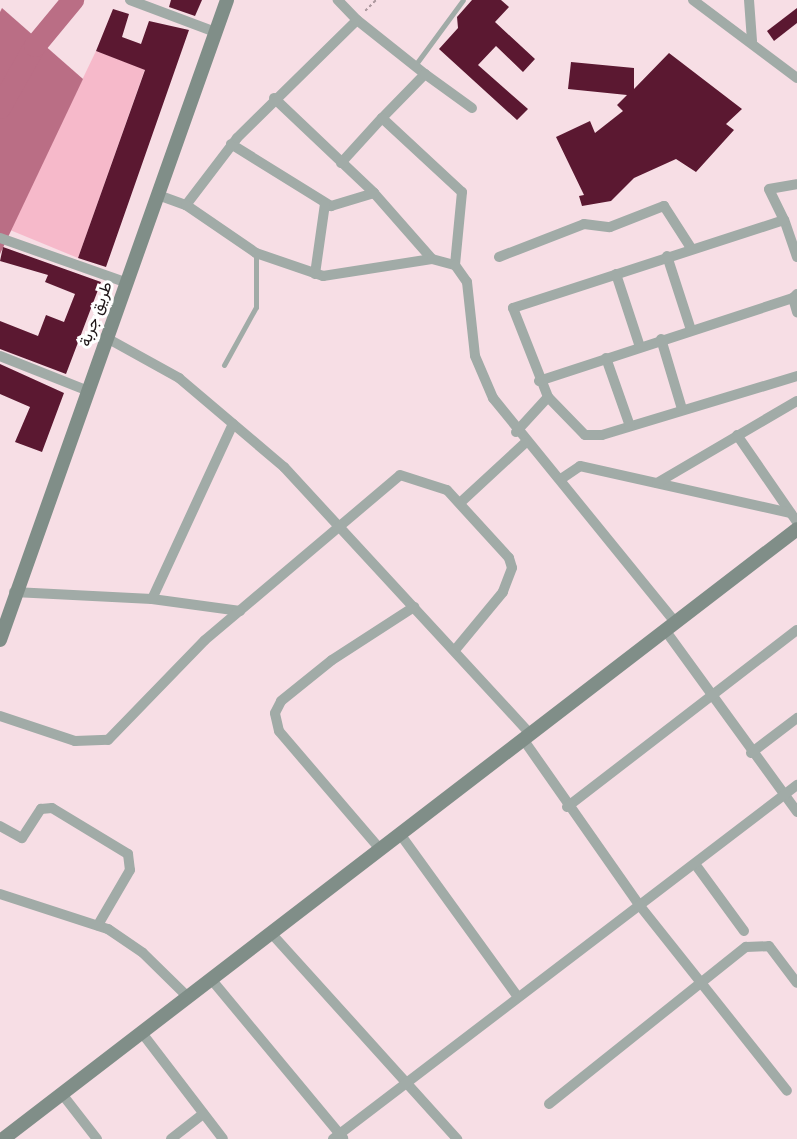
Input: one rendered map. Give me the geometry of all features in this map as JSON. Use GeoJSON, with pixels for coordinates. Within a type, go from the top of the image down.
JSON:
{"type":"FeatureCollection","features":[{"type":"Feature","properties":{"kind":"main road","name":"طريق جربة"},"geometry":{"type":"LineString","coordinates":[[0,640],[14,592],[227,0]]}},
{"type":"Feature","properties":{"kind":"main road"},"geometry":{"type":"LineString","coordinates":[[3,1139],[797,529]]}},
{"type":"Feature","properties":{"kind":"street"},"geometry":{"type":"LineString","coordinates":[[130,0],[215,32]]}},
{"type":"Feature","properties":{"kind":"street"},"geometry":{"type":"LineString","coordinates":[[338,0],[398,56],[416,64],[425,75],[472,108]]}},
{"type":"Feature","properties":{"kind":"street"},"geometry":{"type":"LineString","coordinates":[[693,0],[752,41],[797,78]]}},
{"type":"Feature","properties":{"kind":"street"},"geometry":{"type":"LineString","coordinates":[[749,0],[752,41]]}},
{"type":"Feature","properties":{"kind":"street"},"geometry":{"type":"LineString","coordinates":[[186,205],[231,144],[274,98],[357,20]]}},
{"type":"Feature","properties":{"kind":"street"},"geometry":{"type":"LineString","coordinates":[[341,163],[425,75]]}},
{"type":"Feature","properties":{"kind":"street"},"geometry":{"type":"LineString","coordinates":[[274,98],[374,193],[432,259]]}},
{"type":"Feature","properties":{"kind":"street"},"geometry":{"type":"LineString","coordinates":[[382,118],[462,192],[455,265],[468,289],[478,366],[516,432],[561,479],[670,626],[751,753],[797,812]]}},
{"type":"Feature","properties":{"kind":"street"},"geometry":{"type":"LineString","coordinates":[[231,144],[325,204],[374,193]]}},
{"type":"Feature","properties":{"kind":"street"},"geometry":{"type":"LineString","coordinates":[[797,183],[769,189],[784,220],[797,257]]}},
{"type":"Feature","properties":{"kind":"street"},"geometry":{"type":"LineString","coordinates":[[158,195],[186,205],[256,253],[315,274],[352,275],[432,259],[455,265]]}},
{"type":"Feature","properties":{"kind":"street"},"geometry":{"type":"LineString","coordinates":[[315,274],[325,204]]}},
{"type":"Feature","properties":{"kind":"street"},"geometry":{"type":"LineString","coordinates":[[499,257],[584,224],[610,227],[664,206],[691,248]]}},
{"type":"Feature","properties":{"kind":"street"},"geometry":{"type":"LineString","coordinates":[[784,220],[515,304],[514,317],[539,381],[548,397],[585,435],[630,426],[797,376]]}},
{"type":"Feature","properties":{"kind":"street"},"geometry":{"type":"LineString","coordinates":[[0,238],[125,282]]}},
{"type":"Feature","properties":{"kind":"street"},"geometry":{"type":"LineString","coordinates":[[667,256],[692,330]]}},
{"type":"Feature","properties":{"kind":"street"},"geometry":{"type":"LineString","coordinates":[[616,274],[640,347]]}},
{"type":"Feature","properties":{"kind":"street"},"geometry":{"type":"LineString","coordinates":[[539,381],[795,296],[797,312]]}},
{"type":"Feature","properties":{"kind":"street"},"geometry":{"type":"LineString","coordinates":[[105,337],[178,378],[284,467],[455,650],[527,736],[567,807],[640,906],[787,1092]]}},
{"type":"Feature","properties":{"kind":"street"},"geometry":{"type":"LineString","coordinates":[[661,339],[682,409]]}},
{"type":"Feature","properties":{"kind":"street"},"geometry":{"type":"LineString","coordinates":[[0,356],[86,390]]}},
{"type":"Feature","properties":{"kind":"street"},"geometry":{"type":"LineString","coordinates":[[606,358],[630,426]]}},
{"type":"Feature","properties":{"kind":"street"},"geometry":{"type":"LineString","coordinates":[[516,432],[548,397]]}},
{"type":"Feature","properties":{"kind":"street"},"geometry":{"type":"LineString","coordinates":[[657,483],[797,401]]}},
{"type":"Feature","properties":{"kind":"street"},"geometry":{"type":"LineString","coordinates":[[152,598],[233,424]]}},
{"type":"Feature","properties":{"kind":"street"},"geometry":{"type":"LineString","coordinates":[[737,435],[794,518]]}},
{"type":"Feature","properties":{"kind":"street"},"geometry":{"type":"LineString","coordinates":[[461,502],[525,443]]}},
{"type":"Feature","properties":{"kind":"street"},"geometry":{"type":"LineString","coordinates":[[561,479],[580,466],[794,518]]}},
{"type":"Feature","properties":{"kind":"street"},"geometry":{"type":"LineString","coordinates":[[0,716],[75,741],[108,740],[240,611],[336,525],[400,475],[437,484],[461,502],[512,568],[503,592],[455,650]]}},
{"type":"Feature","properties":{"kind":"street"},"geometry":{"type":"LineString","coordinates":[[14,592],[152,598],[240,611]]}},
{"type":"Feature","properties":{"kind":"street"},"geometry":{"type":"LineString","coordinates":[[380,849],[298,756],[279,731],[275,713],[281,701],[332,660],[414,608]]}},
{"type":"Feature","properties":{"kind":"street"},"geometry":{"type":"LineString","coordinates":[[567,807],[797,630]]}},
{"type":"Feature","properties":{"kind":"street"},"geometry":{"type":"LineString","coordinates":[[751,753],[797,718]]}},
{"type":"Feature","properties":{"kind":"street"},"geometry":{"type":"LineString","coordinates":[[211,979],[339,1137],[407,1081],[797,785]]}},
{"type":"Feature","properties":{"kind":"street"},"geometry":{"type":"LineString","coordinates":[[0,826],[22,838],[41,809],[52,808],[128,854],[130,870],[98,925]]}},
{"type":"Feature","properties":{"kind":"street"},"geometry":{"type":"LineString","coordinates":[[400,834],[518,997]]}},
{"type":"Feature","properties":{"kind":"street"},"geometry":{"type":"LineString","coordinates":[[695,864],[744,931]]}},
{"type":"Feature","properties":{"kind":"street"},"geometry":{"type":"LineString","coordinates":[[0,894],[98,925],[143,952],[188,997]]}},
{"type":"Feature","properties":{"kind":"street"},"geometry":{"type":"LineString","coordinates":[[271,933],[458,1139]]}},
{"type":"Feature","properties":{"kind":"street"},"geometry":{"type":"LineString","coordinates":[[549,1104],[746,947],[760,943],[797,983]]}},
{"type":"Feature","properties":{"kind":"street"},"geometry":{"type":"LineString","coordinates":[[142,1033],[223,1139]]}},
{"type":"Feature","properties":{"kind":"street"},"geometry":{"type":"LineString","coordinates":[[62,1094],[97,1139]]}},
{"type":"Feature","properties":{"kind":"street"},"geometry":{"type":"LineString","coordinates":[[171,1139],[203,1114]]}},
{"type":"Feature","properties":{"kind":"lane"},"geometry":{"type":"LineString","coordinates":[[416,64],[463,0]]}},
{"type":"Feature","properties":{"kind":"lane"},"geometry":{"type":"LineString","coordinates":[[224,365],[255,308],[256,253]]}},
{"type":"Feature","properties":{"kind":"path"},"geometry":{"type":"LineString","coordinates":[[357,20],[376,0]]}},
{"type":"Feature","properties":{"kind":"shaded area"},"geometry":{"type":"Polygon","coordinates":[[[2,8],[83,79],[0,254],[0,12],[2,8]]]}},
{"type":"Feature","properties":{"kind":"shaded area"},"geometry":{"type":"Polygon","coordinates":[[[96,51],[145,69],[78,258],[10,230],[96,51]]]}},
{"type":"Feature","properties":{"kind":"building"},"geometry":{"type":"Polygon","coordinates":[[[171,0],[202,0],[195,16],[169,7],[171,0]]]}},
{"type":"Feature","properties":{"kind":"building"},"geometry":{"type":"Polygon","coordinates":[[[472,0],[501,0],[509,7],[495,22],[535,59],[523,72],[496,46],[478,65],[528,109],[517,120],[439,49],[458,28],[457,17],[472,0]]]}},
{"type":"Feature","properties":{"kind":"building"},"geometry":{"type":"Polygon","coordinates":[[[797,8],[797,23],[774,41],[767,31],[797,8]]]}},
{"type":"Feature","properties":{"kind":"building"},"geometry":{"type":"Polygon","coordinates":[[[113,9],[129,14],[122,37],[141,44],[149,21],[189,30],[106,267],[78,258],[145,70],[96,51],[113,9]]]}},
{"type":"Feature","properties":{"kind":"building"},"geometry":{"type":"Polygon","coordinates":[[[669,53],[742,109],[726,124],[734,130],[696,172],[676,159],[634,178],[611,201],[582,206],[579,196],[584,195],[556,137],[590,121],[595,133],[623,111],[617,105],[627,95],[568,89],[571,62],[634,68],[634,89],[669,53]]]}},
{"type":"Feature","properties":{"kind":"building"},"geometry":{"type":"Polygon","coordinates":[[[3,247],[101,282],[66,374],[0,349],[0,321],[38,336],[46,315],[64,322],[75,294],[45,282],[48,275],[0,261],[3,247]]]}},
{"type":"Feature","properties":{"kind":"building"},"geometry":{"type":"Polygon","coordinates":[[[0,364],[64,393],[42,452],[15,442],[30,407],[0,394],[0,364]]]}},
{"type":"Feature","properties":{"kind":"waterway"},"geometry":{"type":"LineString","coordinates":[[0,108],[35,46],[73,0]]}}]}
